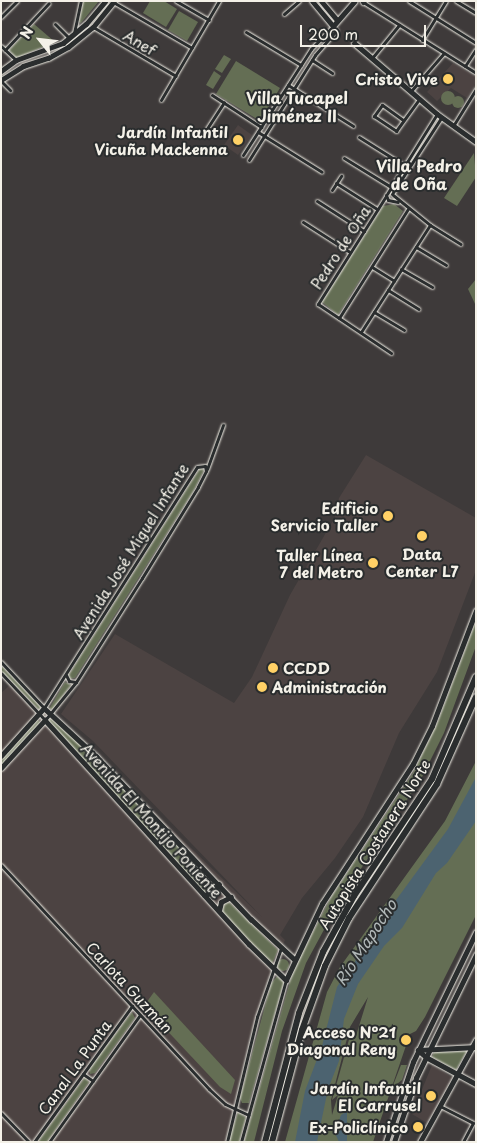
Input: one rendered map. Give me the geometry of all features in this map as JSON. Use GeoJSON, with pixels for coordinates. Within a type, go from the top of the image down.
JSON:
{"type":"FeatureCollection","features":[{"type":"Feature","properties":{"kind":"highway","name":"Autopista Costanera Norte"},"geometry":{"type":"LineString","coordinates":[[265,1142],[299,1013],[323,952],[350,902],[428,784],[450,740],[476,677]]}},
{"type":"Feature","properties":{"kind":"highway","name":"Autopista Costanera Norte"},"geometry":{"type":"LineString","coordinates":[[272,1142],[302,1030],[325,966],[349,918],[437,784],[476,698]]}},
{"type":"Feature","properties":{"kind":"main road"},"geometry":{"type":"LineString","coordinates":[[1,71],[16,60],[47,51],[72,36],[105,1]]}},
{"type":"Feature","properties":{"kind":"main road"},"geometry":{"type":"LineString","coordinates":[[312,1],[335,28]]}},
{"type":"Feature","properties":{"kind":"main road"},"geometry":{"type":"LineString","coordinates":[[321,1],[337,20]]}},
{"type":"Feature","properties":{"kind":"main road"},"geometry":{"type":"LineString","coordinates":[[335,28],[337,20],[355,1]]}},
{"type":"Feature","properties":{"kind":"main road"},"geometry":{"type":"LineString","coordinates":[[1,80],[22,66],[62,51],[93,27],[113,2]]}},
{"type":"Feature","properties":{"kind":"main road"},"geometry":{"type":"LineString","coordinates":[[354,43],[439,116],[475,141]]}},
{"type":"Feature","properties":{"kind":"street"},"geometry":{"type":"LineString","coordinates":[[1,17],[17,1]]}},
{"type":"Feature","properties":{"kind":"street"},"geometry":{"type":"LineString","coordinates":[[55,24],[72,36],[81,1]]}},
{"type":"Feature","properties":{"kind":"street"},"geometry":{"type":"LineString","coordinates":[[176,1],[208,20]]}},
{"type":"Feature","properties":{"kind":"street"},"geometry":{"type":"LineString","coordinates":[[161,100],[219,1]]}},
{"type":"Feature","properties":{"kind":"street"},"geometry":{"type":"LineString","coordinates":[[284,14],[299,1]]}},
{"type":"Feature","properties":{"kind":"street"},"geometry":{"type":"LineString","coordinates":[[409,1],[476,44]]}},
{"type":"Feature","properties":{"kind":"street"},"geometry":{"type":"LineString","coordinates":[[422,40],[446,1]]}},
{"type":"Feature","properties":{"kind":"street"},"geometry":{"type":"LineString","coordinates":[[113,2],[192,48]]}},
{"type":"Feature","properties":{"kind":"street"},"geometry":{"type":"LineString","coordinates":[[363,2],[476,73]]}},
{"type":"Feature","properties":{"kind":"street"},"geometry":{"type":"LineString","coordinates":[[458,2],[476,13]]}},
{"type":"Feature","properties":{"kind":"street"},"geometry":{"type":"LineString","coordinates":[[5,50],[49,3]]}},
{"type":"Feature","properties":{"kind":"street"},"geometry":{"type":"LineString","coordinates":[[372,58],[399,25]]}},
{"type":"Feature","properties":{"kind":"street","name":"Anef"},"geometry":{"type":"LineString","coordinates":[[93,27],[176,76]]}},
{"type":"Feature","properties":{"kind":"street"},"geometry":{"type":"LineString","coordinates":[[249,160],[312,60],[335,28]]}},
{"type":"Feature","properties":{"kind":"street"},"geometry":{"type":"LineString","coordinates":[[243,155],[301,65],[335,28]]}},
{"type":"Feature","properties":{"kind":"street"},"geometry":{"type":"LineString","coordinates":[[246,32],[301,65]]}},
{"type":"Feature","properties":{"kind":"street"},"geometry":{"type":"LineString","coordinates":[[1,46],[16,60]]}},
{"type":"Feature","properties":{"kind":"street"},"geometry":{"type":"LineString","coordinates":[[465,66],[476,49]]}},
{"type":"Feature","properties":{"kind":"street"},"geometry":{"type":"LineString","coordinates":[[410,92],[444,53]]}},
{"type":"Feature","properties":{"kind":"street"},"geometry":{"type":"LineString","coordinates":[[312,60],[332,73]]}},
{"type":"Feature","properties":{"kind":"street"},"geometry":{"type":"LineString","coordinates":[[1,80],[10,90]]}},
{"type":"Feature","properties":{"kind":"street"},"geometry":{"type":"LineString","coordinates":[[288,84],[353,126]]}},
{"type":"Feature","properties":{"kind":"street"},"geometry":{"type":"LineString","coordinates":[[452,126],[476,89]]}},
{"type":"Feature","properties":{"kind":"street"},"geometry":{"type":"LineString","coordinates":[[212,95],[262,126]]}},
{"type":"Feature","properties":{"kind":"street"},"geometry":{"type":"LineString","coordinates":[[403,120],[382,105],[374,116],[394,131],[403,120],[419,99]]}},
{"type":"Feature","properties":{"kind":"street"},"geometry":{"type":"LineString","coordinates":[[206,130],[224,102]]}},
{"type":"Feature","properties":{"kind":"street"},"geometry":{"type":"LineString","coordinates":[[388,198],[393,195],[439,116]]}},
{"type":"Feature","properties":{"kind":"street","name":"Pedro de Oña"},"geometry":{"type":"LineString","coordinates":[[339,318],[318,304],[377,209],[388,198],[392,187],[405,166],[439,116]]}},
{"type":"Feature","properties":{"kind":"street"},"geometry":{"type":"LineString","coordinates":[[258,132],[322,172]]}},
{"type":"Feature","properties":{"kind":"street"},"geometry":{"type":"LineString","coordinates":[[359,137],[405,166]]}},
{"type":"Feature","properties":{"kind":"street"},"geometry":{"type":"LineString","coordinates":[[344,158],[392,187]]}},
{"type":"Feature","properties":{"kind":"street"},"geometry":{"type":"LineString","coordinates":[[332,190],[341,176]]}},
{"type":"Feature","properties":{"kind":"street"},"geometry":{"type":"LineString","coordinates":[[336,183],[377,209]]}},
{"type":"Feature","properties":{"kind":"street"},"geometry":{"type":"LineString","coordinates":[[388,198],[393,195]]}},
{"type":"Feature","properties":{"kind":"street"},"geometry":{"type":"LineString","coordinates":[[393,195],[398,202]]}},
{"type":"Feature","properties":{"kind":"street"},"geometry":{"type":"LineString","coordinates":[[388,198],[398,202],[460,244]]}},
{"type":"Feature","properties":{"kind":"street"},"geometry":{"type":"LineString","coordinates":[[317,201],[364,231]]}},
{"type":"Feature","properties":{"kind":"street"},"geometry":{"type":"LineString","coordinates":[[391,353],[339,318],[408,209]]}},
{"type":"Feature","properties":{"kind":"street"},"geometry":{"type":"LineString","coordinates":[[303,222],[350,252]]}},
{"type":"Feature","properties":{"kind":"street"},"geometry":{"type":"LineString","coordinates":[[361,332],[430,225]]}},
{"type":"Feature","properties":{"kind":"street"},"geometry":{"type":"LineString","coordinates":[[416,247],[446,266]]}},
{"type":"Feature","properties":{"kind":"street"},"geometry":{"type":"LineString","coordinates":[[372,267],[394,281]]}},
{"type":"Feature","properties":{"kind":"street"},"geometry":{"type":"LineString","coordinates":[[401,269],[432,287]]}},
{"type":"Feature","properties":{"kind":"street"},"geometry":{"type":"LineString","coordinates":[[388,290],[418,309]]}},
{"type":"Feature","properties":{"kind":"street"},"geometry":{"type":"LineString","coordinates":[[374,312],[404,330]]}},
{"type":"Feature","properties":{"kind":"street"},"geometry":{"type":"LineString","coordinates":[[206,470],[223,425]]}},
{"type":"Feature","properties":{"kind":"street","name":"Avenida José Miguel Infante"},"geometry":{"type":"LineString","coordinates":[[1,756],[44,708],[197,467],[204,465],[206,470],[76,682],[45,720],[1,768]]}},
{"type":"Feature","properties":{"kind":"street"},"geometry":{"type":"LineString","coordinates":[[241,1142],[286,980],[294,960],[322,904],[413,764],[432,726],[476,611]]}},
{"type":"Feature","properties":{"kind":"street"},"geometry":{"type":"LineString","coordinates":[[1,662],[50,714],[97,757],[219,884],[230,898],[294,960]]}},
{"type":"Feature","properties":{"kind":"street","name":"Avenida El Montijo Poniente"},"geometry":{"type":"LineString","coordinates":[[1,673],[204,896],[273,969],[286,980]]}},
{"type":"Feature","properties":{"kind":"street"},"geometry":{"type":"LineString","coordinates":[[66,675],[69,681],[76,682]]}},
{"type":"Feature","properties":{"kind":"street","name":"Carlota Guzmán"},"geometry":{"type":"LineString","coordinates":[[1,865],[209,1089],[234,1108],[249,1115]]}},
{"type":"Feature","properties":{"kind":"street"},"geometry":{"type":"LineString","coordinates":[[204,896],[212,893],[219,884]]}},
{"type":"Feature","properties":{"kind":"street"},"geometry":{"type":"LineString","coordinates":[[219,911],[221,902],[230,898]]}},
{"type":"Feature","properties":{"kind":"street"},"geometry":{"type":"LineString","coordinates":[[386,1142],[418,1050],[476,932]]}},
{"type":"Feature","properties":{"kind":"street"},"geometry":{"type":"LineString","coordinates":[[227,1142],[234,1108],[273,969],[281,948]]}},
{"type":"Feature","properties":{"kind":"street"},"geometry":{"type":"LineString","coordinates":[[394,1142],[426,1057],[476,954],[467,949]]}},
{"type":"Feature","properties":{"kind":"street","name":"Canal La Punta"},"geometry":{"type":"LineString","coordinates":[[34,1142],[132,1006]]}},
{"type":"Feature","properties":{"kind":"street","name":"Canal La Punta"},"geometry":{"type":"LineString","coordinates":[[49,1142],[140,1015]]}},
{"type":"Feature","properties":{"kind":"street"},"geometry":{"type":"LineString","coordinates":[[420,1142],[474,1047],[476,1040]]}},
{"type":"Feature","properties":{"kind":"street"},"geometry":{"type":"LineString","coordinates":[[418,1050],[474,1047]]}},
{"type":"Feature","properties":{"kind":"street"},"geometry":{"type":"LineString","coordinates":[[418,1050],[426,1057],[476,1084]]}},
{"type":"Feature","properties":{"kind":"street"},"geometry":{"type":"LineString","coordinates":[[83,1074],[93,1081]]}},
{"type":"Feature","properties":{"kind":"street"},"geometry":{"type":"LineString","coordinates":[[440,1106],[473,1123],[463,1142]]}},
{"type":"Feature","properties":{"kind":"street"},"geometry":{"type":"LineString","coordinates":[[1,1113],[29,1142]]}},
{"type":"Feature","properties":{"kind":"shaded area"},"geometry":{"type":"Polygon","coordinates":[[[453,63],[476,77],[476,84],[467,98],[451,88],[437,101],[427,92],[453,63]]]}},
{"type":"Feature","properties":{"kind":"shaded area","name":"Jardín Infantil Vicuña Mackenna"},"geometry":{"type":"Polygon","coordinates":[[[238,125],[252,135],[238,155],[224,145],[238,125]]]}},
{"type":"Feature","properties":{"kind":"shaded area"},"geometry":{"type":"Polygon","coordinates":[[[366,455],[476,518],[476,570],[437,672],[399,733],[363,817],[335,858],[302,898],[280,935],[285,940],[271,971],[250,1037],[225,1142],[1,1142],[1,693],[10,685],[37,714],[45,706],[262,917],[93,741],[61,714],[115,634],[234,703],[252,677],[290,595],[335,517],[339,498],[366,455]]]}},
{"type":"Feature","properties":{"kind":"shaded area","name":"Jardín Infantil El Carrusel"},"geometry":{"type":"Polygon","coordinates":[[[432,1065],[453,1078],[427,1123],[412,1114],[432,1065]]]}},
{"type":"Feature","properties":{"kind":"green space"},"geometry":{"type":"Polygon","coordinates":[[[83,1],[99,1],[81,23],[79,22],[83,1]]]}},
{"type":"Feature","properties":{"kind":"green space"},"geometry":{"type":"Polygon","coordinates":[[[150,1],[164,1],[177,9],[166,27],[143,13],[150,1]]]}},
{"type":"Feature","properties":{"kind":"green space"},"geometry":{"type":"Polygon","coordinates":[[[179,11],[198,22],[187,41],[168,30],[179,11]]]}},
{"type":"Feature","properties":{"kind":"green space"},"geometry":{"type":"Polygon","coordinates":[[[34,24],[55,42],[16,58],[9,50],[34,24]]]}},
{"type":"Feature","properties":{"kind":"green space"},"geometry":{"type":"Polygon","coordinates":[[[224,55],[231,59],[222,73],[215,69],[224,55]]]}},
{"type":"Feature","properties":{"kind":"green space"},"geometry":{"type":"Polygon","coordinates":[[[236,61],[280,88],[260,121],[216,94],[236,61]]]}},
{"type":"Feature","properties":{"kind":"green space"},"geometry":{"type":"Polygon","coordinates":[[[214,71],[221,76],[213,89],[206,85],[214,71]]]}},
{"type":"Feature","properties":{"kind":"green space"},"geometry":{"type":"Polygon","coordinates":[[[448,91],[453,93],[455,98],[453,103],[448,105],[443,103],[441,98],[443,93],[448,91]]]}},
{"type":"Feature","properties":{"kind":"green space"},"geometry":{"type":"Polygon","coordinates":[[[456,96],[460,96],[464,102],[460,108],[456,108],[452,104],[452,100],[456,96]]]}},
{"type":"Feature","properties":{"kind":"green space"},"geometry":{"type":"Polygon","coordinates":[[[474,153],[476,177],[457,206],[444,198],[474,153]]]}},
{"type":"Feature","properties":{"kind":"green space"},"geometry":{"type":"Polygon","coordinates":[[[394,204],[403,211],[338,315],[322,302],[383,206],[394,204]]]}},
{"type":"Feature","properties":{"kind":"green space"},"geometry":{"type":"Polygon","coordinates":[[[476,279],[476,306],[468,289],[476,279]]]}},
{"type":"Feature","properties":{"kind":"green space"},"geometry":{"type":"Polygon","coordinates":[[[200,468],[204,470],[193,492],[75,678],[69,679],[68,676],[200,468]]]}},
{"type":"Feature","properties":{"kind":"green space"},"geometry":{"type":"Polygon","coordinates":[[[476,621],[476,646],[444,733],[421,779],[340,900],[306,963],[282,1031],[254,1142],[244,1142],[293,971],[331,897],[413,773],[438,721],[476,621]]]}},
{"type":"Feature","properties":{"kind":"green space"},"geometry":{"type":"Polygon","coordinates":[[[1,665],[41,707],[39,710],[1,671],[1,665]]]}},
{"type":"Feature","properties":{"kind":"green space"},"geometry":{"type":"Polygon","coordinates":[[[65,682],[71,685],[53,709],[49,709],[65,682]]]}},
{"type":"Feature","properties":{"kind":"green space"},"geometry":{"type":"Polygon","coordinates":[[[52,718],[90,753],[213,882],[210,893],[203,891],[48,721],[52,718]]]}},
{"type":"Feature","properties":{"kind":"green space"},"geometry":{"type":"Polygon","coordinates":[[[37,719],[41,723],[1,766],[1,759],[37,719]]]}},
{"type":"Feature","properties":{"kind":"green space"},"geometry":{"type":"Polygon","coordinates":[[[476,761],[476,915],[425,1017],[416,1031],[410,1034],[373,1142],[285,1142],[327,992],[340,967],[445,821],[476,761]],[[368,997],[350,1027],[331,1100],[332,1115],[338,1095],[332,1100],[350,1036],[355,1039],[368,997]]]}},
{"type":"Feature","properties":{"kind":"green space"},"geometry":{"type":"Polygon","coordinates":[[[226,902],[229,902],[278,950],[272,964],[220,911],[226,902]]]}},
{"type":"Feature","properties":{"kind":"green space"},"geometry":{"type":"Polygon","coordinates":[[[281,959],[285,959],[289,965],[285,971],[281,971],[277,967],[277,963],[281,959]]]}},
{"type":"Feature","properties":{"kind":"green space"},"geometry":{"type":"Polygon","coordinates":[[[277,976],[284,982],[249,1103],[242,1103],[240,1098],[271,984],[277,976]]]}},
{"type":"Feature","properties":{"kind":"green space"},"geometry":{"type":"Polygon","coordinates":[[[154,992],[235,1080],[231,1094],[220,1087],[144,1006],[154,992]]]}},
{"type":"Feature","properties":{"kind":"green space"},"geometry":{"type":"Polygon","coordinates":[[[132,1012],[135,1018],[95,1073],[90,1074],[89,1069],[132,1012]]]}},
{"type":"Feature","properties":{"kind":"green space"},"geometry":{"type":"Polygon","coordinates":[[[467,1051],[456,1070],[432,1057],[434,1052],[467,1051]]]}},
{"type":"Feature","properties":{"kind":"green space"},"geometry":{"type":"Polygon","coordinates":[[[401,1065],[407,1065],[402,1080],[392,1088],[401,1065]]]}},
{"type":"Feature","properties":{"kind":"green space"},"geometry":{"type":"Polygon","coordinates":[[[85,1077],[89,1082],[47,1142],[38,1142],[85,1077]]]}},
{"type":"Feature","properties":{"kind":"green space"},"geometry":{"type":"Polygon","coordinates":[[[238,1112],[246,1117],[239,1142],[228,1142],[238,1112]]]}},
{"type":"Feature","properties":{"kind":"water"},"geometry":{"type":"Polygon","coordinates":[[[476,777],[476,821],[447,863],[436,873],[402,928],[384,946],[358,984],[344,1019],[339,1061],[328,1089],[317,1142],[295,1142],[305,1091],[322,1046],[337,987],[343,978],[352,972],[358,952],[448,829],[476,777]]]}},
{"type":"Feature","properties":{"kind":"water"},"geometry":{"type":"Polygon","coordinates":[[[347,1111],[347,1142],[339,1142],[335,1133],[340,1131],[337,1126],[341,1115],[347,1111]]]}},
{"type":"Feature","properties":{"kind":"place","name":"Cristo Vive"},"geometry":{"type":"Point","coordinates":[448,79]}},
{"type":"Feature","properties":{"kind":"place","name":"Jardín Infantil Vicuña Mackenna"},"geometry":{"type":"Point","coordinates":[238,140]}},
{"type":"Feature","properties":{"kind":"place","name":"Edificio Servicio Taller"},"geometry":{"type":"Point","coordinates":[388,516]}},
{"type":"Feature","properties":{"kind":"place","name":"Data Center L7"},"geometry":{"type":"Point","coordinates":[422,536]}},
{"type":"Feature","properties":{"kind":"place","name":"Taller Línea 7 del Metro"},"geometry":{"type":"Point","coordinates":[373,563]}},
{"type":"Feature","properties":{"kind":"place","name":"CCDD"},"geometry":{"type":"Point","coordinates":[273,668]}},
{"type":"Feature","properties":{"kind":"place","name":"Administración"},"geometry":{"type":"Point","coordinates":[262,687]}},
{"type":"Feature","properties":{"kind":"place","name":"Acceso N°21 Diagonal Reny"},"geometry":{"type":"Point","coordinates":[406,1040]}},
{"type":"Feature","properties":{"kind":"place","name":"Jardín Infantil El Carrusel"},"geometry":{"type":"Point","coordinates":[431,1096]}},
{"type":"Feature","properties":{"kind":"place","name":"Ex-Policlínico"},"geometry":{"type":"Point","coordinates":[418,1127]}},
{"type":"Feature","properties":{"kind":"district","name":"Villa Tucapel Jiménez II"},"geometry":{"type":"Point","coordinates":[297,106]}},
{"type":"Feature","properties":{"kind":"district","name":"Villa Pedro de Oña"},"geometry":{"type":"Point","coordinates":[419,174]}},
{"type":"Feature","properties":{"kind":"water label","name":"Río Mapocho"},"geometry":{"type":"Point","coordinates":[365,942]}}]}
